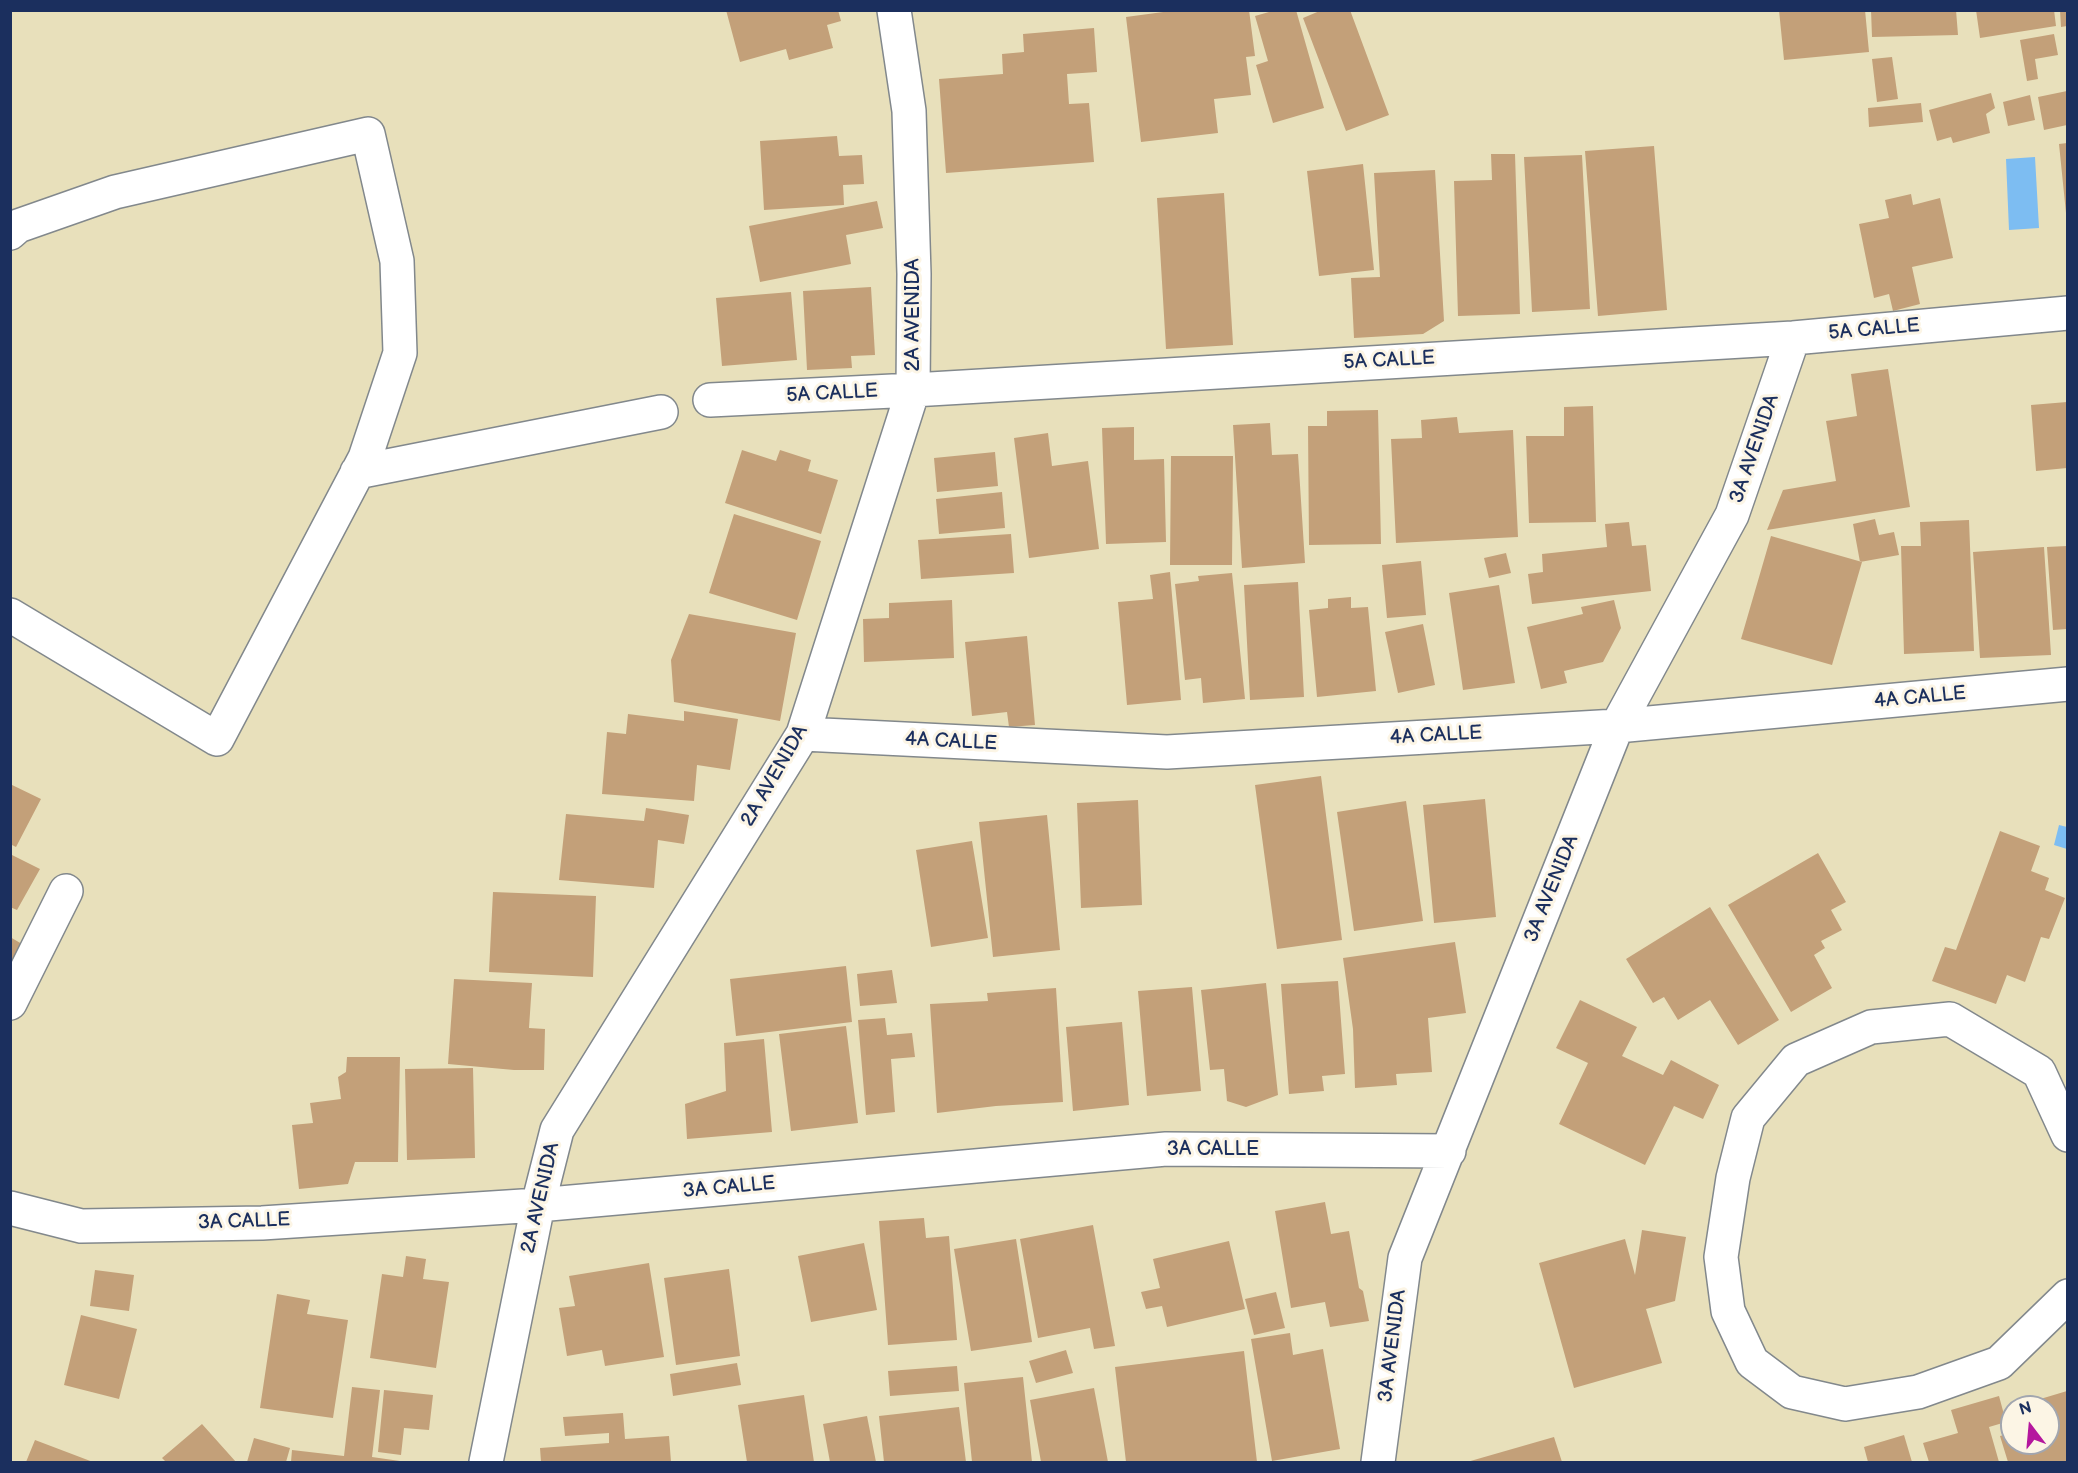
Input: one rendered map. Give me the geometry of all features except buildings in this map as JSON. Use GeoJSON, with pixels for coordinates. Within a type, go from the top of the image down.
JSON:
{"type":"FeatureCollection","features":[{"type":"Feature","properties":{"kind":"street","name":"2A AVENIDA"},"geometry":{"type":"LineString","coordinates":[[486,1462],[538,1205],[557,1130],[803,734],[914,390],[915,274],[909,111],[894,10]]}},
{"type":"Feature","properties":{"kind":"street"},"geometry":{"type":"LineString","coordinates":[[10,233],[18,226],[115,192],[368,134],[397,261],[400,353],[365,458],[217,739],[10,615]]}},
{"type":"Feature","properties":{"kind":"street","name":"5A CALLE"},"geometry":{"type":"LineString","coordinates":[[710,400],[1793,338],[2067,313]]}},
{"type":"Feature","properties":{"kind":"street","name":"3A AVENIDA"},"geometry":{"type":"LineString","coordinates":[[1378,1462],[1405,1258],[1617,726],[1732,515],[1793,338]]}},
{"type":"Feature","properties":{"kind":"street"},"geometry":{"type":"LineString","coordinates":[[357,472],[661,412]]}},
{"type":"Feature","properties":{"kind":"street","name":"4A CALLE"},"geometry":{"type":"LineString","coordinates":[[803,734],[1167,752],[1617,726],[2067,684]]}},
{"type":"Feature","properties":{"kind":"street"},"geometry":{"type":"LineString","coordinates":[[10,1003],[66,891]]}},
{"type":"Feature","properties":{"kind":"street"},"geometry":{"type":"LineString","coordinates":[[2067,1135],[2039,1072],[1950,1019],[1871,1027],[1796,1060],[1748,1118],[1733,1178],[1721,1257],[1728,1311],[1752,1362],[1792,1392],[1845,1404],[1918,1392],[1999,1363],[2067,1296]]}},
{"type":"Feature","properties":{"kind":"street","name":"3A CALLE"},"geometry":{"type":"LineString","coordinates":[[10,1208],[81,1226],[262,1223],[538,1205],[1166,1149],[1449,1151]]}},
{"type":"Feature","properties":{"kind":"water"},"geometry":{"type":"Polygon","coordinates":[[[2035,157],[2039,228],[2009,230],[2006,159],[2035,157]]]}},
{"type":"Feature","properties":{"kind":"water"},"geometry":{"type":"Polygon","coordinates":[[[2059,825],[2067,827],[2067,849],[2054,845],[2059,825]]]}}]}
